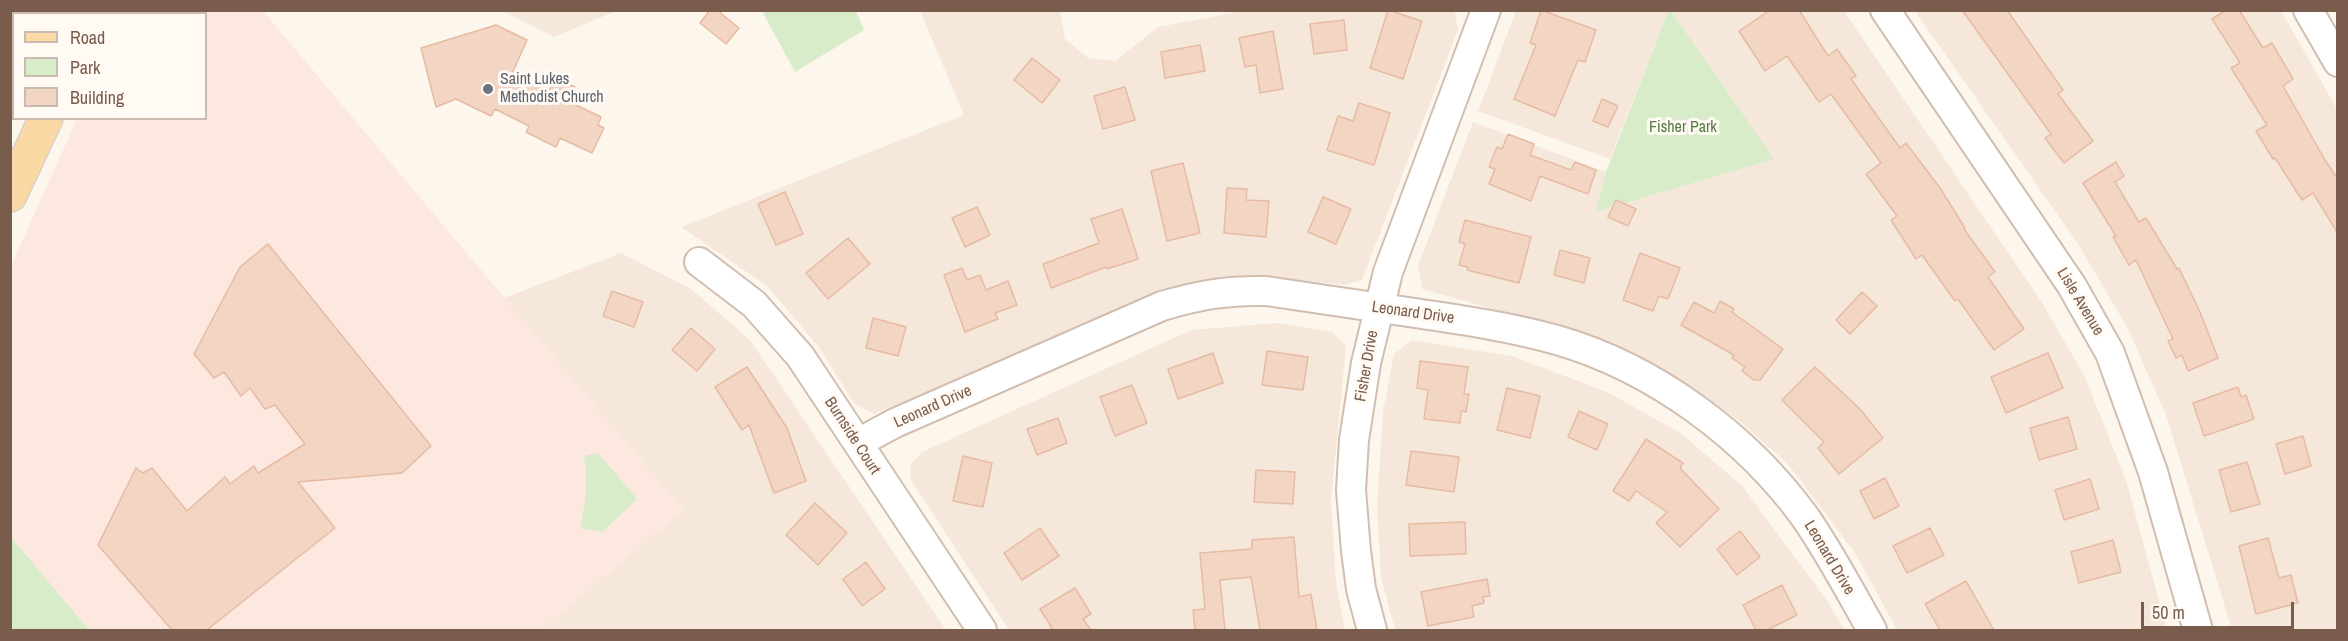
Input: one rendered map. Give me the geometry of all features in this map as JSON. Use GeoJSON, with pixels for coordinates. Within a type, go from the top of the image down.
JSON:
{"type":"FeatureCollection","features":[{"type":"Feature","properties":{"kind":"main road"},"geometry":{"type":"LineString","coordinates":[[10,195],[45,120]]}},
{"type":"Feature","properties":{"kind":"street","name":"Fisher Drive"},"geometry":{"type":"LineString","coordinates":[[1372,630],[1356,551],[1352,490],[1354,440],[1366,363],[1377,308],[1388,272],[1486,10]]}},
{"type":"Feature","properties":{"kind":"street","name":"Lisle Avenue"},"geometry":{"type":"LineString","coordinates":[[1885,10],[2072,286],[2110,353],[2153,472],[2198,630]]}},
{"type":"Feature","properties":{"kind":"street"},"geometry":{"type":"LineString","coordinates":[[2308,10],[2337,62]]}},
{"type":"Feature","properties":{"kind":"street","name":"Burnside Court"},"geometry":{"type":"LineString","coordinates":[[699,262],[754,304],[800,356],[982,630]]}},
{"type":"Feature","properties":{"kind":"street","name":"Leonard Drive"},"geometry":{"type":"LineString","coordinates":[[858,444],[895,423],[1162,306],[1201,295],[1233,291],[1266,291],[1498,325],[1560,341],[1615,363],[1684,402],[1752,457],[1805,517],[1872,630]]}},
{"type":"Feature","properties":{"kind":"shaded area"},"geometry":{"type":"Polygon","coordinates":[[[1453,10],[1458,30],[1362,280],[1344,285],[1253,275],[1190,284],[874,414],[854,403],[818,346],[767,286],[681,227],[964,115],[920,11],[1060,11],[1065,39],[1088,58],[1115,61],[1158,27],[1243,11],[1453,10]]]}},
{"type":"Feature","properties":{"kind":"shaded area"},"geometry":{"type":"Polygon","coordinates":[[[263,11],[683,510],[540,630],[14,630],[11,626],[11,266],[77,120],[207,120],[207,12],[126,12],[263,11]]]}},
{"type":"Feature","properties":{"kind":"shaded area"},"geometry":{"type":"Polygon","coordinates":[[[502,11],[616,11],[554,37],[502,11]]]}},
{"type":"Feature","properties":{"kind":"shaded area"},"geometry":{"type":"Polygon","coordinates":[[[1516,11],[1668,11],[1610,159],[1478,111],[1516,11]]]}},
{"type":"Feature","properties":{"kind":"shaded area"},"geometry":{"type":"Polygon","coordinates":[[[1671,11],[1844,11],[2043,304],[2085,377],[2126,480],[2167,630],[1897,630],[1855,553],[1788,464],[1738,420],[1670,373],[1600,339],[1422,289],[1418,266],[1473,122],[1606,172],[1597,212],[1773,159],[1671,11]]]}},
{"type":"Feature","properties":{"kind":"shaded area"},"geometry":{"type":"Polygon","coordinates":[[[1915,11],[2281,11],[2337,109],[2337,630],[2232,630],[2166,415],[2127,327],[2078,244],[1915,11]]]}},
{"type":"Feature","properties":{"kind":"shaded area"},"geometry":{"type":"Polygon","coordinates":[[[621,253],[691,289],[750,340],[946,630],[540,630],[683,510],[504,298],[621,253]]]}},
{"type":"Feature","properties":{"kind":"shaded area"},"geometry":{"type":"Polygon","coordinates":[[[1278,323],[1332,332],[1346,346],[1331,501],[1336,584],[1345,630],[1009,630],[910,479],[911,464],[922,452],[1191,330],[1278,323]]]}},
{"type":"Feature","properties":{"kind":"shaded area"},"geometry":{"type":"Polygon","coordinates":[[[1412,340],[1512,356],[1607,392],[1682,434],[1743,487],[1828,602],[1844,630],[1395,630],[1381,577],[1377,505],[1383,412],[1394,354],[1412,340]]]}},
{"type":"Feature","properties":{"kind":"green space"},"geometry":{"type":"Polygon","coordinates":[[[762,11],[856,11],[864,30],[795,72],[762,11]]]}},
{"type":"Feature","properties":{"kind":"green space","name":"Fisher Park"},"geometry":{"type":"Polygon","coordinates":[[[1668,11],[1671,11],[1774,159],[1596,212],[1606,172],[1668,11]]]}},
{"type":"Feature","properties":{"kind":"green space"},"geometry":{"type":"Polygon","coordinates":[[[598,453],[637,499],[602,532],[580,528],[586,492],[584,456],[598,453]]]}},
{"type":"Feature","properties":{"kind":"green space"},"geometry":{"type":"Polygon","coordinates":[[[10,536],[89,630],[14,630],[11,626],[10,536]]]}},
{"type":"Feature","properties":{"kind":"building"},"geometry":{"type":"Polygon","coordinates":[[[710,10],[717,10],[739,28],[726,44],[700,23],[710,10]]]}},
{"type":"Feature","properties":{"kind":"building"},"geometry":{"type":"Polygon","coordinates":[[[1388,10],[1422,21],[1403,79],[1370,68],[1388,10]]]}},
{"type":"Feature","properties":{"kind":"building"},"geometry":{"type":"Polygon","coordinates":[[[1541,10],[1596,30],[1585,62],[1578,60],[1555,116],[1514,99],[1536,45],[1530,43],[1541,10]]]}},
{"type":"Feature","properties":{"kind":"building"},"geometry":{"type":"Polygon","coordinates":[[[1770,10],[1799,10],[1828,56],[1837,49],[1856,76],[1851,79],[1900,148],[1906,143],[1940,188],[1964,229],[1995,272],[1988,277],[2024,329],[1994,350],[1958,299],[1955,301],[1922,255],[1916,259],[1891,220],[1897,216],[1866,174],[1881,163],[1831,94],[1819,102],[1787,56],[1765,71],[1739,31],[1770,10]]]}},
{"type":"Feature","properties":{"kind":"building"},"geometry":{"type":"Polygon","coordinates":[[[1962,10],[2007,10],[2063,90],[2058,94],[2093,141],[2064,163],[2045,138],[2051,134],[1962,10]]]}},
{"type":"Feature","properties":{"kind":"building"},"geometry":{"type":"Polygon","coordinates":[[[2226,10],[2239,10],[2263,48],[2272,43],[2293,79],[2283,86],[2337,178],[2337,232],[2313,193],[2302,200],[2256,131],[2267,125],[2231,68],[2240,63],[2212,19],[2226,10]]]}},
{"type":"Feature","properties":{"kind":"building"},"geometry":{"type":"Polygon","coordinates":[[[1344,20],[1347,50],[1314,54],[1310,24],[1344,20]]]}},
{"type":"Feature","properties":{"kind":"building","name":"Saint Lukes Methodist Church"},"geometry":{"type":"Polygon","coordinates":[[[496,25],[527,40],[512,74],[549,91],[555,78],[575,87],[568,101],[601,117],[598,125],[604,128],[592,153],[560,138],[556,147],[526,132],[529,126],[495,109],[491,116],[456,99],[436,107],[421,48],[496,25]]]}},
{"type":"Feature","properties":{"kind":"building"},"geometry":{"type":"Polygon","coordinates":[[[1273,31],[1283,89],[1260,93],[1256,65],[1245,67],[1239,38],[1273,31]]]}},
{"type":"Feature","properties":{"kind":"building"},"geometry":{"type":"Polygon","coordinates":[[[1200,45],[1205,71],[1165,78],[1161,52],[1200,45]]]}},
{"type":"Feature","properties":{"kind":"building"},"geometry":{"type":"Polygon","coordinates":[[[1032,58],[1060,80],[1042,103],[1014,80],[1032,58]]]}},
{"type":"Feature","properties":{"kind":"building"},"geometry":{"type":"Polygon","coordinates":[[[1125,87],[1135,120],[1103,129],[1094,96],[1125,87]]]}},
{"type":"Feature","properties":{"kind":"building"},"geometry":{"type":"Polygon","coordinates":[[[1602,99],[1618,106],[1608,127],[1593,121],[1602,99]]]}},
{"type":"Feature","properties":{"kind":"building"},"geometry":{"type":"Polygon","coordinates":[[[1359,103],[1390,113],[1374,165],[1327,150],[1338,116],[1353,121],[1359,103]]]}},
{"type":"Feature","properties":{"kind":"building"},"geometry":{"type":"Polygon","coordinates":[[[1508,134],[1534,144],[1530,155],[1571,170],[1575,162],[1596,170],[1588,194],[1540,176],[1531,201],[1489,184],[1495,169],[1489,167],[1497,147],[1502,149],[1508,134]]]}},
{"type":"Feature","properties":{"kind":"building"},"geometry":{"type":"Polygon","coordinates":[[[2116,162],[2124,176],[2115,182],[2139,222],[2146,218],[2177,269],[2179,268],[2218,358],[2188,371],[2182,355],[2176,358],[2168,341],[2173,339],[2136,260],[2129,265],[2113,237],[2116,236],[2083,183],[2116,162]]]}},
{"type":"Feature","properties":{"kind":"building"},"geometry":{"type":"Polygon","coordinates":[[[1183,163],[1200,233],[1167,241],[1151,171],[1183,163]]]}},
{"type":"Feature","properties":{"kind":"building"},"geometry":{"type":"Polygon","coordinates":[[[1227,188],[1247,189],[1246,200],[1269,201],[1266,237],[1224,233],[1227,188]]]}},
{"type":"Feature","properties":{"kind":"building"},"geometry":{"type":"Polygon","coordinates":[[[785,192],[803,234],[776,245],[758,204],[785,192]]]}},
{"type":"Feature","properties":{"kind":"building"},"geometry":{"type":"Polygon","coordinates":[[[1323,197],[1351,209],[1336,244],[1308,232],[1323,197]]]}},
{"type":"Feature","properties":{"kind":"building"},"geometry":{"type":"Polygon","coordinates":[[[1616,200],[1636,209],[1628,226],[1608,217],[1616,200]]]}},
{"type":"Feature","properties":{"kind":"building"},"geometry":{"type":"Polygon","coordinates":[[[977,207],[990,235],[965,247],[952,218],[977,207]]]}},
{"type":"Feature","properties":{"kind":"building"},"geometry":{"type":"Polygon","coordinates":[[[1122,209],[1138,259],[1107,269],[1106,267],[1051,288],[1043,264],[1099,243],[1091,219],[1122,209]]]}},
{"type":"Feature","properties":{"kind":"building"},"geometry":{"type":"Polygon","coordinates":[[[1465,220],[1531,237],[1519,283],[1467,270],[1468,267],[1459,265],[1465,244],[1459,242],[1465,220]]]}},
{"type":"Feature","properties":{"kind":"building"},"geometry":{"type":"Polygon","coordinates":[[[848,238],[870,264],[828,299],[806,273],[848,238]]]}},
{"type":"Feature","properties":{"kind":"building"},"geometry":{"type":"Polygon","coordinates":[[[268,244],[431,446],[402,473],[298,482],[335,528],[207,630],[172,630],[98,545],[136,468],[143,473],[152,468],[187,511],[225,477],[230,484],[254,466],[258,473],[305,444],[275,405],[265,409],[250,388],[241,396],[224,372],[214,378],[194,354],[240,267],[268,244]]]}},
{"type":"Feature","properties":{"kind":"building"},"geometry":{"type":"Polygon","coordinates":[[[1560,250],[1590,258],[1584,283],[1554,275],[1560,250]]]}},
{"type":"Feature","properties":{"kind":"building"},"geometry":{"type":"Polygon","coordinates":[[[1640,253],[1680,268],[1668,299],[1659,296],[1653,311],[1623,300],[1640,253]]]}},
{"type":"Feature","properties":{"kind":"building"},"geometry":{"type":"Polygon","coordinates":[[[962,268],[967,280],[980,275],[986,290],[1008,281],[1017,305],[995,313],[998,319],[965,332],[944,275],[962,268]]]}},
{"type":"Feature","properties":{"kind":"building"},"geometry":{"type":"Polygon","coordinates":[[[612,291],[643,302],[634,327],[603,316],[612,291]]]}},
{"type":"Feature","properties":{"kind":"building"},"geometry":{"type":"Polygon","coordinates":[[[1862,292],[1877,306],[1850,334],[1836,320],[1862,292]]]}},
{"type":"Feature","properties":{"kind":"building"},"geometry":{"type":"Polygon","coordinates":[[[1720,301],[1734,309],[1732,312],[1783,349],[1760,380],[1754,380],[1742,371],[1745,367],[1732,358],[1734,355],[1681,325],[1694,302],[1714,313],[1720,301]]]}},
{"type":"Feature","properties":{"kind":"building"},"geometry":{"type":"Polygon","coordinates":[[[873,318],[906,327],[898,356],[866,348],[873,318]]]}},
{"type":"Feature","properties":{"kind":"building"},"geometry":{"type":"Polygon","coordinates":[[[691,328],[715,349],[697,371],[672,350],[691,328]]]}},
{"type":"Feature","properties":{"kind":"building"},"geometry":{"type":"Polygon","coordinates":[[[1267,351],[1308,357],[1303,390],[1262,385],[1267,351]]]}},
{"type":"Feature","properties":{"kind":"building"},"geometry":{"type":"Polygon","coordinates":[[[1213,353],[1223,383],[1178,399],[1168,369],[1213,353]]]}},
{"type":"Feature","properties":{"kind":"building"},"geometry":{"type":"Polygon","coordinates":[[[2048,353],[2063,388],[2006,413],[1991,377],[2048,353]]]}},
{"type":"Feature","properties":{"kind":"building"},"geometry":{"type":"Polygon","coordinates":[[[1420,361],[1468,367],[1464,394],[1469,394],[1466,412],[1461,411],[1460,423],[1424,419],[1428,390],[1417,388],[1420,361]]]}},
{"type":"Feature","properties":{"kind":"building"},"geometry":{"type":"Polygon","coordinates":[[[747,367],[787,428],[806,481],[774,493],[749,425],[742,430],[715,387],[747,367]]]}},
{"type":"Feature","properties":{"kind":"building"},"geometry":{"type":"Polygon","coordinates":[[[1815,367],[1860,409],[1883,438],[1839,474],[1818,448],[1824,442],[1782,400],[1815,367]]]}},
{"type":"Feature","properties":{"kind":"building"},"geometry":{"type":"Polygon","coordinates":[[[1132,385],[1147,423],[1115,436],[1100,397],[1132,385]]]}},
{"type":"Feature","properties":{"kind":"building"},"geometry":{"type":"Polygon","coordinates":[[[2238,387],[2241,397],[2246,395],[2254,419],[2204,436],[2193,403],[2238,387]]]}},
{"type":"Feature","properties":{"kind":"building"},"geometry":{"type":"Polygon","coordinates":[[[1507,388],[1540,396],[1530,438],[1497,430],[1507,388]]]}},
{"type":"Feature","properties":{"kind":"building"},"geometry":{"type":"Polygon","coordinates":[[[1579,411],[1608,424],[1597,450],[1568,437],[1579,411]]]}},
{"type":"Feature","properties":{"kind":"building"},"geometry":{"type":"Polygon","coordinates":[[[2068,417],[2077,449],[2039,460],[2030,428],[2068,417]]]}},
{"type":"Feature","properties":{"kind":"building"},"geometry":{"type":"Polygon","coordinates":[[[1058,418],[1067,443],[1037,455],[1027,429],[1058,418]]]}},
{"type":"Feature","properties":{"kind":"building"},"geometry":{"type":"Polygon","coordinates":[[[2303,436],[2311,466],[2285,474],[2276,444],[2303,436]]]}},
{"type":"Feature","properties":{"kind":"building"},"geometry":{"type":"Polygon","coordinates":[[[1646,439],[1683,463],[1680,468],[1719,509],[1680,547],[1656,523],[1667,512],[1636,491],[1629,501],[1613,491],[1646,439]]]}},
{"type":"Feature","properties":{"kind":"building"},"geometry":{"type":"Polygon","coordinates":[[[1411,451],[1459,457],[1454,492],[1406,485],[1411,451]]]}},
{"type":"Feature","properties":{"kind":"building"},"geometry":{"type":"Polygon","coordinates":[[[963,456],[992,463],[983,507],[953,501],[963,456]]]}},
{"type":"Feature","properties":{"kind":"building"},"geometry":{"type":"Polygon","coordinates":[[[2247,462],[2260,504],[2231,512],[2219,470],[2247,462]]]}},
{"type":"Feature","properties":{"kind":"building"},"geometry":{"type":"Polygon","coordinates":[[[1256,470],[1295,472],[1293,504],[1254,502],[1256,470]]]}},
{"type":"Feature","properties":{"kind":"building"},"geometry":{"type":"Polygon","coordinates":[[[1885,478],[1899,506],[1874,519],[1860,491],[1885,478]]]}},
{"type":"Feature","properties":{"kind":"building"},"geometry":{"type":"Polygon","coordinates":[[[2090,479],[2099,509],[2064,520],[2055,490],[2090,479]]]}},
{"type":"Feature","properties":{"kind":"building"},"geometry":{"type":"Polygon","coordinates":[[[815,503],[847,533],[818,565],[786,535],[815,503]]]}},
{"type":"Feature","properties":{"kind":"building"},"geometry":{"type":"Polygon","coordinates":[[[1465,522],[1466,554],[1410,556],[1409,524],[1465,522]]]}},
{"type":"Feature","properties":{"kind":"building"},"geometry":{"type":"Polygon","coordinates":[[[1040,528],[1059,556],[1022,580],[1004,553],[1040,528]]]}},
{"type":"Feature","properties":{"kind":"building"},"geometry":{"type":"Polygon","coordinates":[[[1930,528],[1944,555],[1907,573],[1893,546],[1930,528]]]}},
{"type":"Feature","properties":{"kind":"building"},"geometry":{"type":"Polygon","coordinates":[[[1740,531],[1760,557],[1737,575],[1717,549],[1740,531]]]}},
{"type":"Feature","properties":{"kind":"building"},"geometry":{"type":"Polygon","coordinates":[[[1294,537],[1299,597],[1311,594],[1317,630],[1260,630],[1251,577],[1220,580],[1225,630],[1195,630],[1193,610],[1205,609],[1200,553],[1252,549],[1252,540],[1294,537]]]}},
{"type":"Feature","properties":{"kind":"building"},"geometry":{"type":"Polygon","coordinates":[[[2268,538],[2279,578],[2291,575],[2298,603],[2256,614],[2239,546],[2268,538]]]}},
{"type":"Feature","properties":{"kind":"building"},"geometry":{"type":"Polygon","coordinates":[[[2113,540],[2121,572],[2079,583],[2071,552],[2113,540]]]}},
{"type":"Feature","properties":{"kind":"building"},"geometry":{"type":"Polygon","coordinates":[[[866,562],[885,589],[862,606],[843,579],[866,562]]]}},
{"type":"Feature","properties":{"kind":"building"},"geometry":{"type":"Polygon","coordinates":[[[1487,579],[1490,596],[1483,597],[1484,603],[1472,606],[1474,617],[1428,626],[1421,592],[1487,579]]]}},
{"type":"Feature","properties":{"kind":"building"},"geometry":{"type":"Polygon","coordinates":[[[1966,581],[1994,630],[1940,630],[1925,604],[1966,581]]]}},
{"type":"Feature","properties":{"kind":"building"},"geometry":{"type":"Polygon","coordinates":[[[1782,585],[1797,615],[1767,630],[1756,630],[1743,605],[1782,585]]]}},
{"type":"Feature","properties":{"kind":"building"},"geometry":{"type":"Polygon","coordinates":[[[1075,588],[1091,614],[1083,619],[1091,630],[1053,630],[1040,609],[1075,588]]]}},
{"type":"Feature","properties":{"kind":"place","name":"Saint Lukes Methodist Church"},"geometry":{"type":"Point","coordinates":[488,89]}}]}
